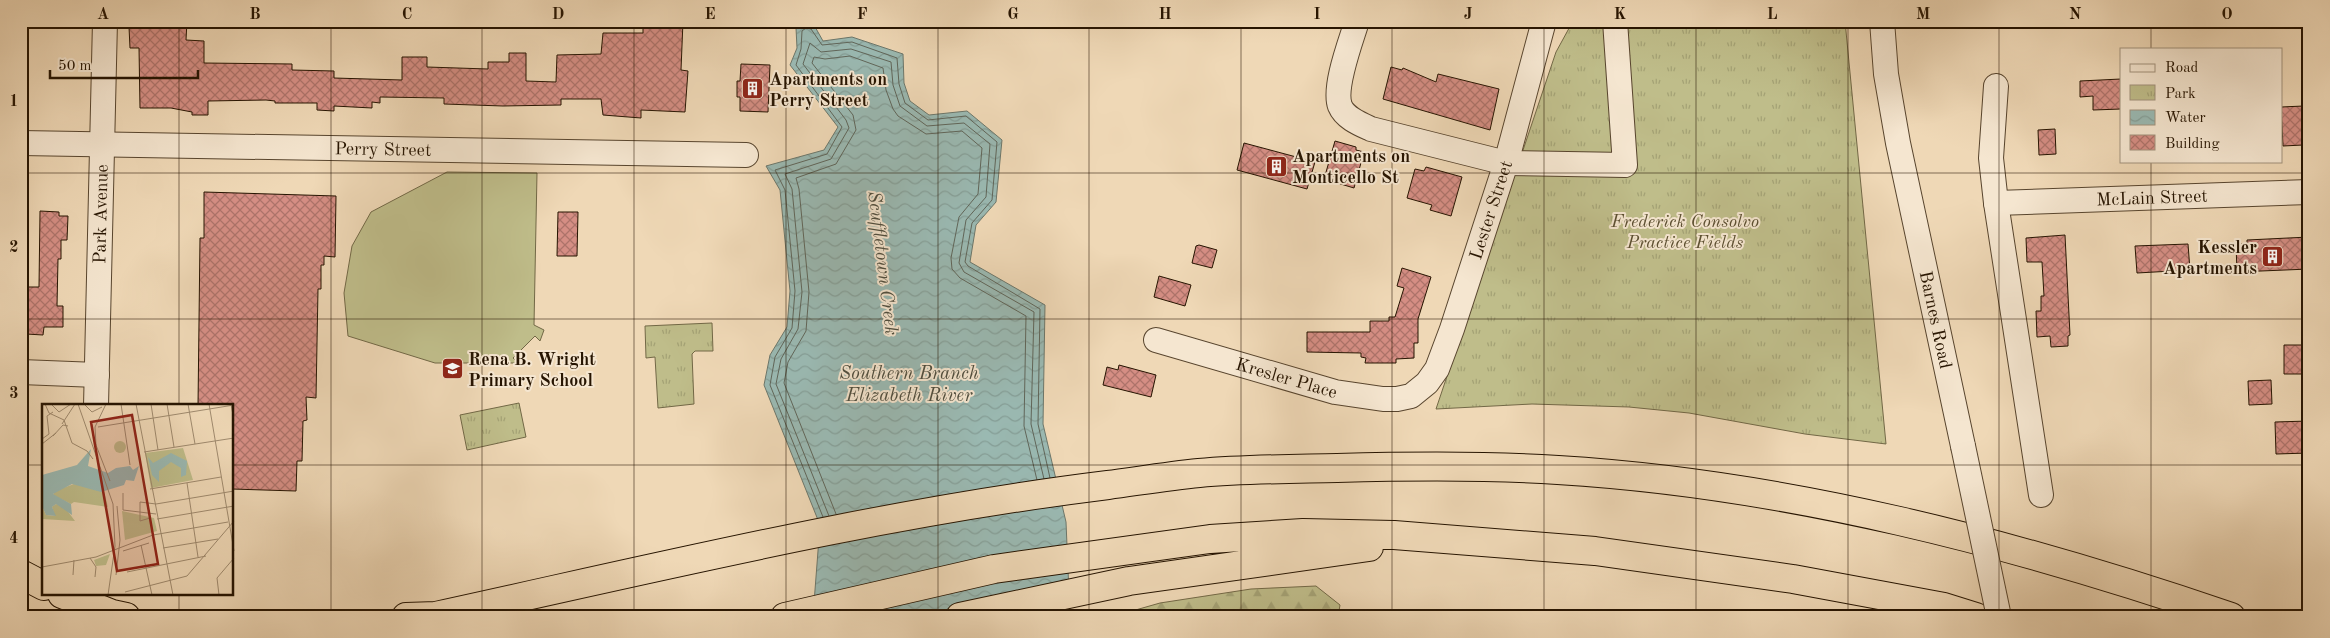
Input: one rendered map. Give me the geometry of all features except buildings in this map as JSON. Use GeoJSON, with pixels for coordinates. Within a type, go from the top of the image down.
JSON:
{"type":"FeatureCollection","features":[{"type":"Feature","properties":{"kind":"highway"},"geometry":{"type":"LineString","coordinates":[[406,617],[434,616],[743,549],[964,504],[1197,473],[1242,470],[1426,466],[1561,470],[1660,480],[1749,492],[1951,534],[2073,566],[2231,617]]}},
{"type":"Feature","properties":{"kind":"highway"},"geometry":{"type":"LineString","coordinates":[[785,617],[994,569],[1210,539],[1303,533],[1394,534],[1595,551],[1793,579],[1944,607],[1976,617]]}},
{"type":"Feature","properties":{"kind":"highway"},"geometry":{"type":"LineString","coordinates":[[960,617],[1129,581],[1432,538]]}},
{"type":"Feature","properties":{"kind":"highway"},"geometry":{"type":"LineString","coordinates":[[21,574],[42,585]]}},
{"type":"Feature","properties":{"kind":"highway"},"geometry":{"type":"LineString","coordinates":[[67,596],[112,614],[126,617]]}},
{"type":"Feature","properties":{"kind":"street","name":"Park Avenue"},"geometry":{"type":"LineString","coordinates":[[96,404],[105,21]]}},
{"type":"Feature","properties":{"kind":"street"},"geometry":{"type":"LineString","coordinates":[[1357,21],[1339,89],[1340,106],[1354,121],[1371,129],[1506,163],[1625,166],[1614,21]]}},
{"type":"Feature","properties":{"kind":"street","name":"Lester Street"},"geometry":{"type":"LineString","coordinates":[[1419,390],[1427,384],[1437,369],[1452,329],[1506,163],[1544,21]]}},
{"type":"Feature","properties":{"kind":"street","name":"Barnes Road"},"geometry":{"type":"LineString","coordinates":[[1882,21],[1886,74],[1898,143],[1999,617]]}},
{"type":"Feature","properties":{"kind":"street"},"geometry":{"type":"LineString","coordinates":[[1996,86],[1991,158],[1996,203],[2042,495]]}},
{"type":"Feature","properties":{"kind":"street","name":"Perry Street"},"geometry":{"type":"LineString","coordinates":[[21,143],[746,155]]}},
{"type":"Feature","properties":{"kind":"street","name":"McLain Street"},"geometry":{"type":"LineString","coordinates":[[1996,203],[2309,192]]}},
{"type":"Feature","properties":{"kind":"street","name":"Kresler Place"},"geometry":{"type":"LineString","coordinates":[[1156,340],[1334,392],[1383,399],[1397,399],[1410,396],[1419,390]]}},
{"type":"Feature","properties":{"kind":"street"},"geometry":{"type":"LineString","coordinates":[[21,372],[97,375]]}},
{"type":"Feature","properties":{"kind":"green space","name":"Frederick Consolvo Practice Fields"},"geometry":{"type":"Polygon","coordinates":[[[1573,21],[1845,21],[1886,444],[1805,434],[1689,413],[1629,407],[1532,404],[1436,409],[1556,52],[1573,21]]]}},
{"type":"Feature","properties":{"kind":"green space"},"geometry":{"type":"Polygon","coordinates":[[[447,172],[537,173],[534,325],[544,330],[540,341],[535,336],[513,358],[518,363],[435,363],[348,336],[344,293],[352,246],[371,212],[447,172]]]}},
{"type":"Feature","properties":{"kind":"green space"},"geometry":{"type":"Polygon","coordinates":[[[712,323],[713,351],[695,351],[692,354],[694,404],[658,408],[655,357],[646,358],[645,326],[712,323]]]}},
{"type":"Feature","properties":{"kind":"green space"},"geometry":{"type":"Polygon","coordinates":[[[519,403],[526,437],[467,450],[460,415],[519,403]]]}},
{"type":"Feature","properties":{"kind":"green space"},"geometry":{"type":"Polygon","coordinates":[[[1316,586],[1340,605],[1338,617],[1111,617],[1160,603],[1251,589],[1316,586]]]}},
{"type":"Feature","properties":{"kind":"water","name":"Southern Branch Elizabeth River"},"geometry":{"type":"Polygon","coordinates":[[[804,22],[814,25],[823,41],[852,37],[903,54],[904,83],[910,101],[929,115],[967,111],[1002,140],[996,202],[976,225],[970,262],[1045,305],[1043,424],[1066,522],[1070,617],[805,617],[814,603],[820,525],[764,385],[770,355],[787,327],[790,291],[780,190],[766,166],[824,150],[838,127],[790,65],[797,48],[796,28],[804,22]]]}},
{"type":"Feature","properties":{"kind":"place","name":"Apartments on Perry Street"},"geometry":{"type":"Point","coordinates":[753,89]}},
{"type":"Feature","properties":{"kind":"place","name":"Apartments on Monticello St"},"geometry":{"type":"Point","coordinates":[1276,166]}},
{"type":"Feature","properties":{"kind":"place","name":"Kessler Apartments"},"geometry":{"type":"Point","coordinates":[2273,257]}},
{"type":"Feature","properties":{"kind":"place","name":"Rena B. Wright Primary School"},"geometry":{"type":"Point","coordinates":[452,369]}},
{"type":"Feature","properties":{"kind":"water label","name":"Scuffletown Creek"},"geometry":{"type":"Point","coordinates":[884,263]}}]}
